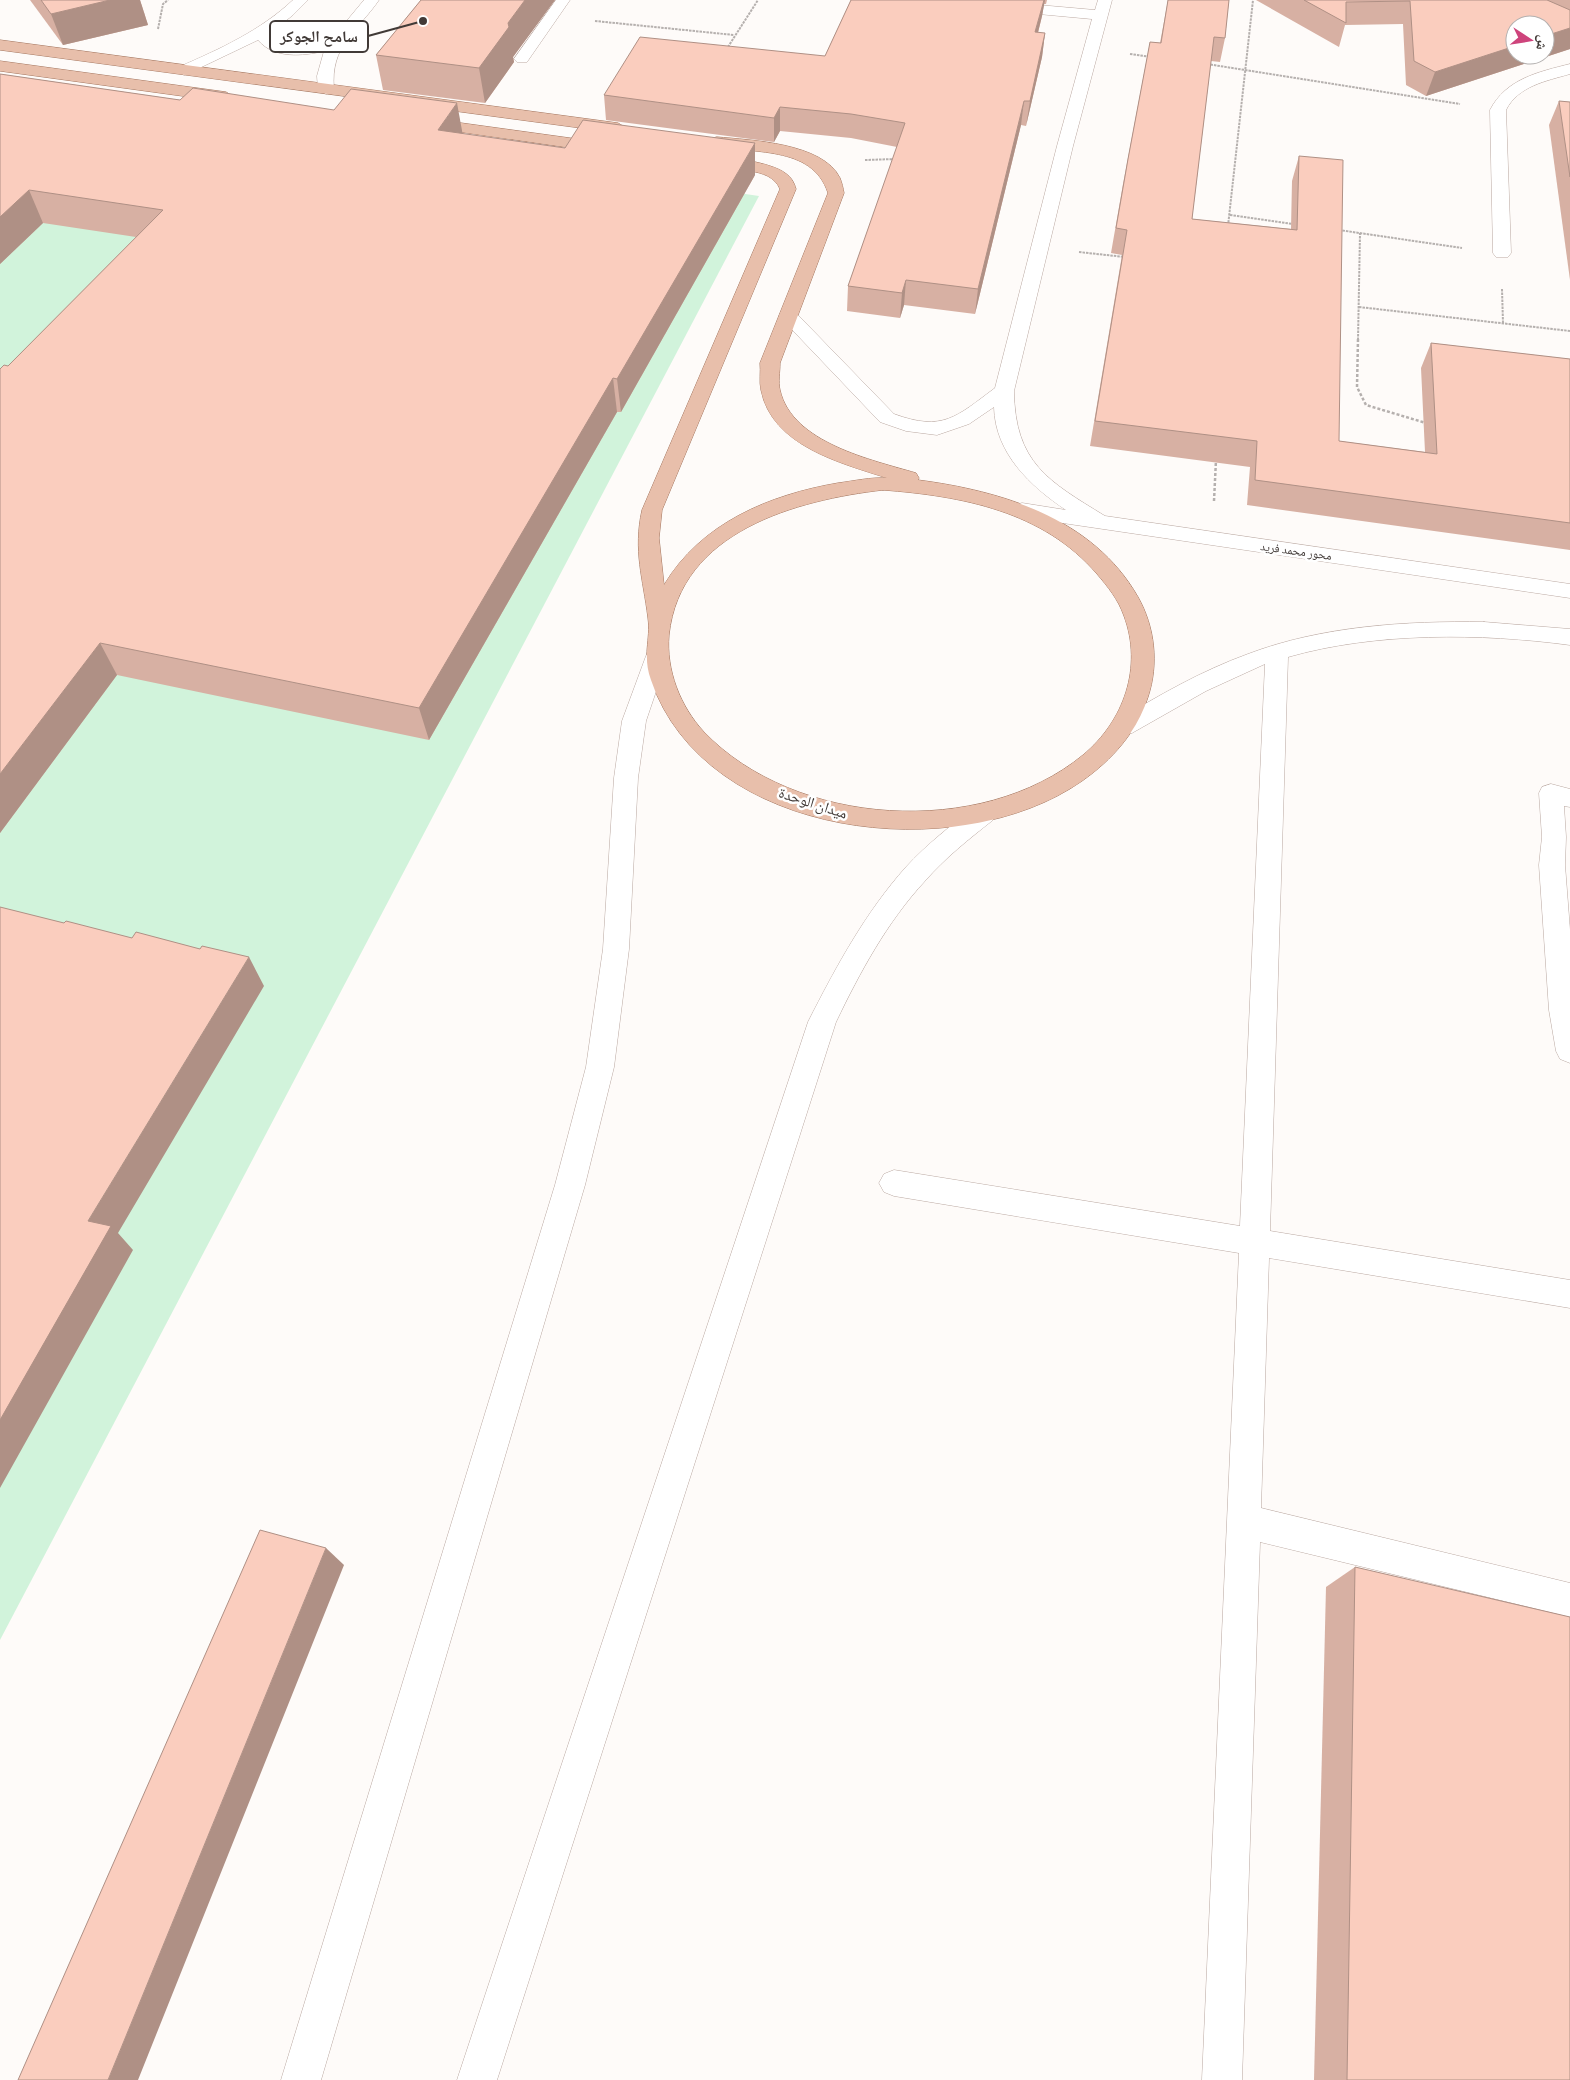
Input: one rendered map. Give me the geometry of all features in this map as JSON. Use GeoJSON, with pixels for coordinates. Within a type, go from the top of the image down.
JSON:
{"type":"FeatureCollection","features":[{"type":"Feature","properties":{"kind":"main road"},"geometry":{"type":"LineString","coordinates":[[0,46],[632,130]]}},
{"type":"Feature","properties":{"kind":"main road"},"geometry":{"type":"LineString","coordinates":[[0,66],[242,98]]}},
{"type":"Feature","properties":{"kind":"main road"},"geometry":{"type":"LineString","coordinates":[[408,121],[624,150]]}},
{"type":"Feature","properties":{"kind":"main road"},"geometry":{"type":"LineString","coordinates":[[700,139],[779,150],[814,161],[831,176],[835,184],[836,193],[770,363],[768,378],[770,392],[786,421],[816,446],[931,486]]}},
{"type":"Feature","properties":{"kind":"main road"},"geometry":{"type":"LineString","coordinates":[[660,620],[646,550],[647,530],[652,510],[788,190],[784,179],[771,171],[702,161]]}},
{"type":"Feature","properties":{"kind":"main road","name":"ميدان الوحدة"},"geometry":{"type":"LineString","coordinates":[[883,484],[931,486],[979,495],[1022,510],[1076,541],[1105,566],[1126,595],[1140,627],[1144,661],[1139,694],[1124,727],[1100,755],[1068,780],[1028,800],[984,813],[919,821],[853,816],[790,799],[737,773],[696,738],[669,698],[657,656],[660,620],[673,586],[700,551],[737,523],[783,502],[835,489],[883,484]]}},
{"type":"Feature","properties":{"kind":"street"},"geometry":{"type":"LineString","coordinates":[[184,70],[261,34],[288,14],[301,0]]}},
{"type":"Feature","properties":{"kind":"street"},"geometry":{"type":"LineString","coordinates":[[326,89],[325,66],[335,44],[372,0]]}},
{"type":"Feature","properties":{"kind":"street"},"geometry":{"type":"LineString","coordinates":[[522,59],[563,0]]}},
{"type":"Feature","properties":{"kind":"street"},"geometry":{"type":"LineString","coordinates":[[932,0],[1103,8],[1090,48],[1062,155],[1042,248],[1004,391],[1002,413],[1005,428],[1020,458],[1038,479],[1063,499],[1102,523]]}},
{"type":"Feature","properties":{"kind":"street"},"geometry":{"type":"LineString","coordinates":[[261,34],[265,40],[274,46],[287,49],[319,48],[335,44]]}},
{"type":"Feature","properties":{"kind":"street"},"geometry":{"type":"LineString","coordinates":[[1502,253],[1498,110],[1502,99],[1513,89],[1570,68]]}},
{"type":"Feature","properties":{"kind":"street"},"geometry":{"type":"LineString","coordinates":[[788,316],[887,418],[903,425],[922,429],[942,428],[960,424],[1004,391]]}},
{"type":"Feature","properties":{"kind":"street","name":"محور محمد فريد"},"geometry":{"type":"LineString","coordinates":[[1022,510],[1570,591]]}},
{"type":"Feature","properties":{"kind":"street"},"geometry":{"type":"LineString","coordinates":[[1124,727],[1195,685],[1277,652],[1368,635],[1420,630],[1528,631],[1570,637]]}},
{"type":"Feature","properties":{"kind":"street"},"geometry":{"type":"LineString","coordinates":[[1222,2080],[1277,652]]}},
{"type":"Feature","properties":{"kind":"street"},"geometry":{"type":"LineString","coordinates":[[301,2080],[570,1185],[600,1067],[616,949],[626,778],[634,721],[657,656]]}},
{"type":"Feature","properties":{"kind":"street"},"geometry":{"type":"LineString","coordinates":[[1570,798],[1551,793],[1554,837],[1552,865],[1563,1010],[1570,1051]]}},
{"type":"Feature","properties":{"kind":"street"},"geometry":{"type":"LineString","coordinates":[[476,2080],[822,1022],[853,959],[890,904],[934,855],[984,813]]}},
{"type":"Feature","properties":{"kind":"street"},"geometry":{"type":"LineString","coordinates":[[894,1183],[1570,1294]]}},
{"type":"Feature","properties":{"kind":"street"},"geometry":{"type":"LineString","coordinates":[[1244,1520],[1570,1600]]}},
{"type":"Feature","properties":{"kind":"path"},"geometry":{"type":"LineString","coordinates":[[725,52],[734,35],[758,0]]}},
{"type":"Feature","properties":{"kind":"path"},"geometry":{"type":"LineString","coordinates":[[1228,232],[1254,0]]}},
{"type":"Feature","properties":{"kind":"path"},"geometry":{"type":"LineString","coordinates":[[552,16],[734,35]]}},
{"type":"Feature","properties":{"kind":"path"},"geometry":{"type":"LineString","coordinates":[[1090,48],[1158,58]]}},
{"type":"Feature","properties":{"kind":"path"},"geometry":{"type":"LineString","coordinates":[[1207,64],[1498,110]]}},
{"type":"Feature","properties":{"kind":"path"},"geometry":{"type":"LineString","coordinates":[[814,161],[903,159]]}},
{"type":"Feature","properties":{"kind":"path"},"geometry":{"type":"LineString","coordinates":[[1230,214],[1295,224]]}},
{"type":"Feature","properties":{"kind":"path"},"geometry":{"type":"LineString","coordinates":[[1332,229],[1502,253]]}},
{"type":"Feature","properties":{"kind":"path"},"geometry":{"type":"LineString","coordinates":[[1360,233],[1357,387],[1366,405],[1414,421],[1433,424]]}},
{"type":"Feature","properties":{"kind":"path"},"geometry":{"type":"LineString","coordinates":[[1042,248],[1127,257]]}},
{"type":"Feature","properties":{"kind":"path"},"geometry":{"type":"LineString","coordinates":[[1359,307],[1570,331]]}},
{"type":"Feature","properties":{"kind":"path"},"geometry":{"type":"LineString","coordinates":[[1213,539],[1216,452]]}},
{"type":"Feature","properties":{"kind":"green space"},"geometry":{"type":"Polygon","coordinates":[[[0,85],[759,196],[0,1640],[0,85]]]}},
{"type":"Feature","properties":{"kind":"building"},"geometry":{"type":"Polygon","coordinates":[[[41,0],[110,0],[51,14],[41,0]]]}},
{"type":"Feature","properties":{"kind":"building"},"geometry":{"type":"Polygon","coordinates":[[[421,0],[525,0],[508,23],[509,27],[479,68],[376,55],[421,0]]]}},
{"type":"Feature","properties":{"kind":"building"},"geometry":{"type":"Polygon","coordinates":[[[851,0],[1044,0],[1035,32],[1045,33],[1030,101],[1024,101],[978,289],[906,280],[902,293],[848,286],[905,123],[851,114],[780,107],[774,118],[604,95],[640,37],[825,56],[851,0]]]}},
{"type":"Feature","properties":{"kind":"building"},"geometry":{"type":"Polygon","coordinates":[[[1168,0],[1229,0],[1225,38],[1214,37],[1192,219],[1297,230],[1299,156],[1343,160],[1339,441],[1437,454],[1431,343],[1570,359],[1570,523],[1255,480],[1257,441],[1095,421],[1127,230],[1116,228],[1150,42],[1161,43],[1168,0]]]}},
{"type":"Feature","properties":{"kind":"building"},"geometry":{"type":"Polygon","coordinates":[[[1304,0],[1547,0],[1570,10],[1570,28],[1555,33],[1555,15],[1505,15],[1505,49],[1435,72],[1414,61],[1410,1],[1346,2],[1346,23],[1304,0]]]}},
{"type":"Feature","properties":{"kind":"building"},"geometry":{"type":"Polygon","coordinates":[[[0,74],[180,100],[193,88],[334,110],[351,89],[457,103],[438,130],[565,148],[583,120],[755,143],[617,379],[613,378],[419,708],[100,643],[0,774],[0,369],[4,365],[8,366],[163,210],[29,190],[0,217],[0,74]]]}},
{"type":"Feature","properties":{"kind":"building"},"geometry":{"type":"Polygon","coordinates":[[[1559,101],[1570,102],[1570,177],[1559,101]]]}},
{"type":"Feature","properties":{"kind":"building"},"geometry":{"type":"Polygon","coordinates":[[[0,907],[132,938],[136,932],[200,949],[202,946],[249,957],[88,1221],[111,1226],[0,1420],[0,907]]]}},
{"type":"Feature","properties":{"kind":"building"},"geometry":{"type":"Polygon","coordinates":[[[260,1530],[326,1548],[108,2080],[18,2080],[260,1530]]]}},
{"type":"Feature","properties":{"kind":"building"},"geometry":{"type":"Polygon","coordinates":[[[1355,1567],[1570,1617],[1570,2080],[1347,2080],[1355,1567]]]}},
{"type":"Feature","properties":{"kind":"place","name":"سامح الجوكر"},"geometry":{"type":"Point","coordinates":[423,21]}}]}
